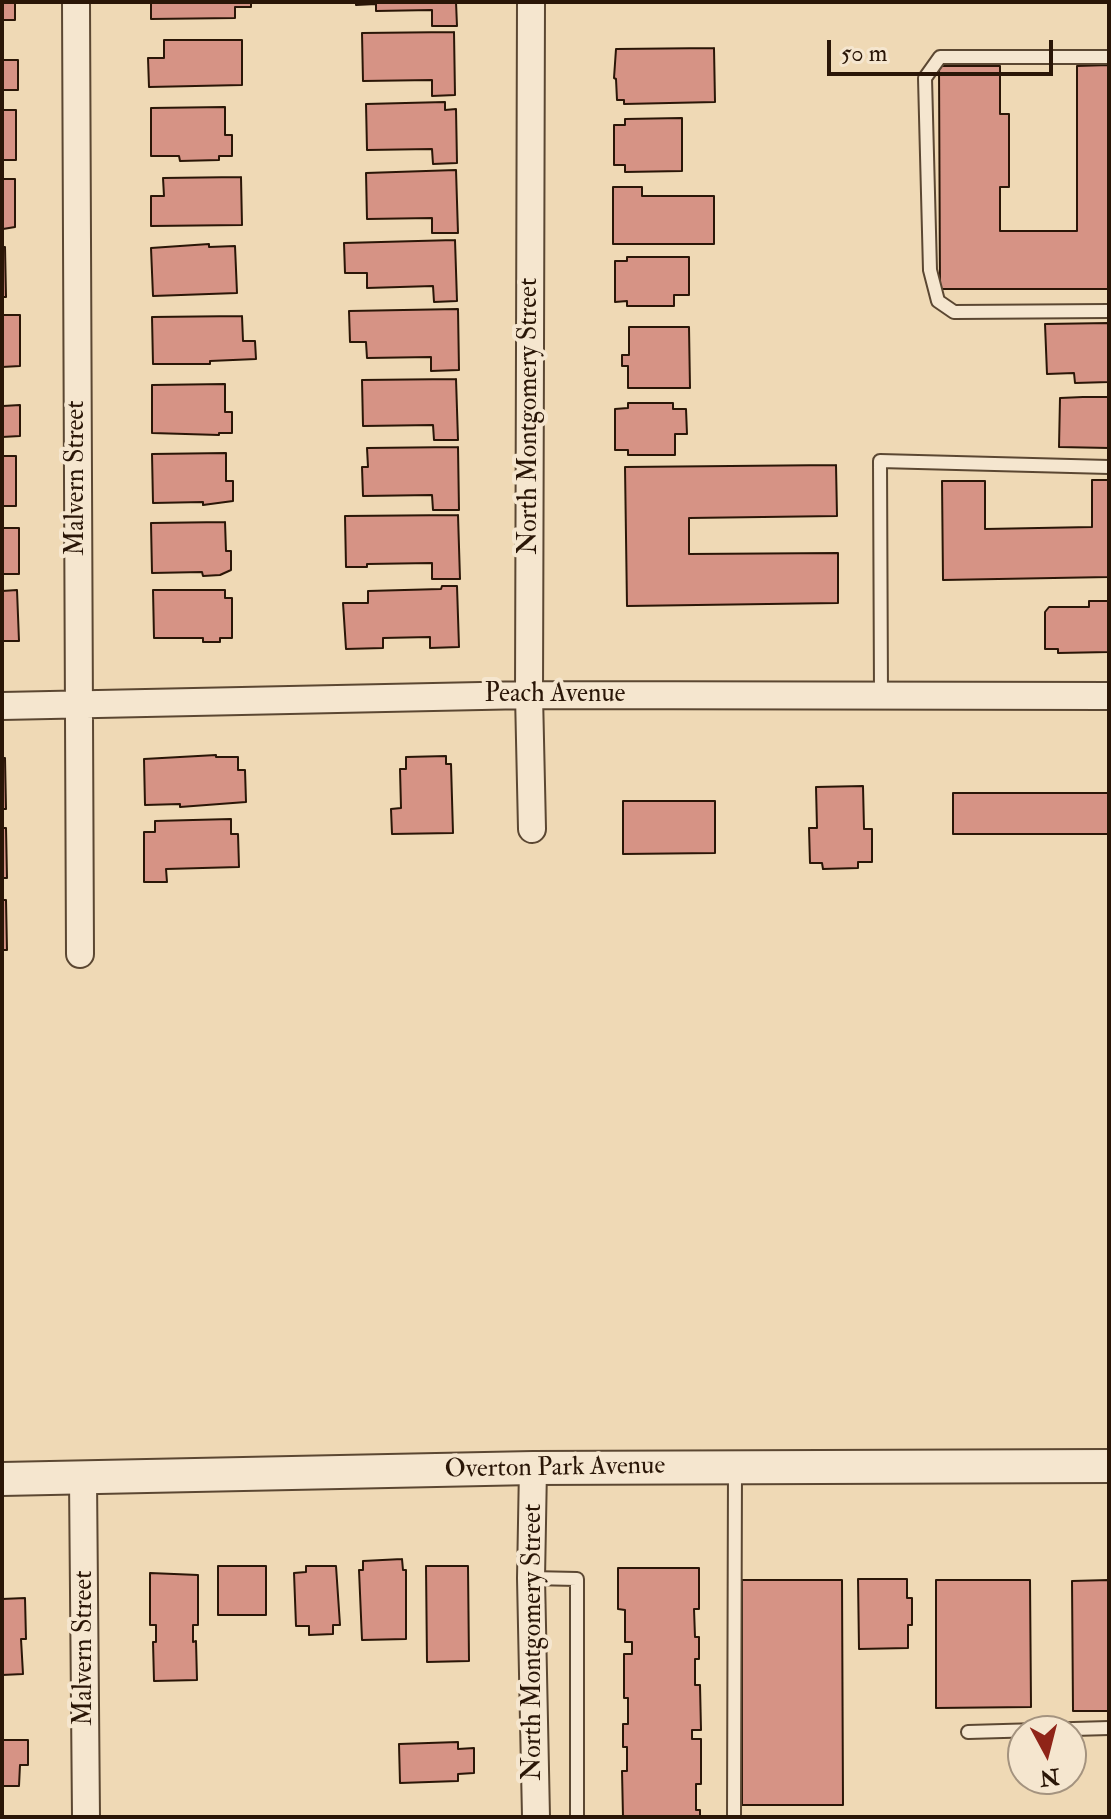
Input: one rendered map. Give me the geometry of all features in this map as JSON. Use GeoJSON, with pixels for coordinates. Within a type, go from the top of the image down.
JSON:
{"type":"FeatureCollection","features":[{"type":"Feature","properties":{"kind":"street","name":"Malvern Street"},"geometry":{"type":"LineString","coordinates":[[76,2],[80,954]]}},
{"type":"Feature","properties":{"kind":"street","name":"North Montgomery Street"},"geometry":{"type":"LineString","coordinates":[[531,2],[529,695],[532,829]]}},
{"type":"Feature","properties":{"kind":"street","name":"Peach Avenue"},"geometry":{"type":"LineString","coordinates":[[2,706],[529,695],[1109,696]]}},
{"type":"Feature","properties":{"kind":"street","name":"Overton Park Avenue"},"geometry":{"type":"LineString","coordinates":[[2,1479],[533,1468],[1109,1466]]}},
{"type":"Feature","properties":{"kind":"street","name":"North Montgomery Street"},"geometry":{"type":"LineString","coordinates":[[533,1468],[531,1578],[536,1817]]}},
{"type":"Feature","properties":{"kind":"street","name":"Malvern Street"},"geometry":{"type":"LineString","coordinates":[[83,1479],[86,1817]]}},
{"type":"Feature","properties":{"kind":"lane"},"geometry":{"type":"LineString","coordinates":[[1109,57],[940,57],[925,78],[930,270],[938,301],[954,312],[1109,311]]}},
{"type":"Feature","properties":{"kind":"lane"},"geometry":{"type":"LineString","coordinates":[[881,695],[880,461],[1109,467]]}},
{"type":"Feature","properties":{"kind":"lane"},"geometry":{"type":"LineString","coordinates":[[734,1817],[735,1467]]}},
{"type":"Feature","properties":{"kind":"lane"},"geometry":{"type":"LineString","coordinates":[[531,1578],[577,1579],[577,1817]]}},
{"type":"Feature","properties":{"kind":"lane"},"geometry":{"type":"LineString","coordinates":[[968,1732],[1109,1728]]}},
{"type":"Feature","properties":{"kind":"building"},"geometry":{"type":"Polygon","coordinates":[[[2,2],[15,2],[15,20],[2,20],[2,2]]]}},
{"type":"Feature","properties":{"kind":"building"},"geometry":{"type":"Polygon","coordinates":[[[151,2],[251,2],[251,7],[235,7],[235,18],[151,19],[151,2]]]}},
{"type":"Feature","properties":{"kind":"building"},"geometry":{"type":"Polygon","coordinates":[[[356,2],[456,2],[457,26],[432,26],[432,10],[376,11],[376,4],[356,5],[356,2]]]}},
{"type":"Feature","properties":{"kind":"building"},"geometry":{"type":"Polygon","coordinates":[[[454,32],[455,95],[432,96],[432,80],[363,81],[362,33],[454,32]]]}},
{"type":"Feature","properties":{"kind":"building"},"geometry":{"type":"Polygon","coordinates":[[[164,40],[242,40],[242,85],[149,87],[148,58],[164,58],[164,40]]]}},
{"type":"Feature","properties":{"kind":"building"},"geometry":{"type":"Polygon","coordinates":[[[2,45],[3,60],[18,60],[18,90],[2,90],[2,45]]]}},
{"type":"Feature","properties":{"kind":"building"},"geometry":{"type":"Polygon","coordinates":[[[714,48],[715,102],[624,104],[624,100],[617,100],[614,78],[616,49],[714,48]]]}},
{"type":"Feature","properties":{"kind":"building"},"geometry":{"type":"Polygon","coordinates":[[[1109,65],[1109,289],[940,289],[939,66],[1000,66],[1000,114],[1009,114],[1009,187],[1000,187],[1000,231],[1077,231],[1077,66],[1109,65]]]}},
{"type":"Feature","properties":{"kind":"building"},"geometry":{"type":"Polygon","coordinates":[[[445,102],[445,110],[456,109],[457,163],[433,164],[432,149],[367,150],[366,104],[445,102]]]}},
{"type":"Feature","properties":{"kind":"building"},"geometry":{"type":"Polygon","coordinates":[[[225,107],[225,135],[232,135],[232,156],[219,156],[219,160],[180,161],[179,156],[151,156],[151,108],[225,107]]]}},
{"type":"Feature","properties":{"kind":"building"},"geometry":{"type":"Polygon","coordinates":[[[2,110],[16,110],[16,160],[2,160],[2,110]]]}},
{"type":"Feature","properties":{"kind":"building"},"geometry":{"type":"Polygon","coordinates":[[[682,118],[682,171],[625,172],[625,165],[614,165],[614,125],[625,125],[625,119],[682,118]]]}},
{"type":"Feature","properties":{"kind":"building"},"geometry":{"type":"Polygon","coordinates":[[[456,170],[458,233],[432,233],[432,218],[367,219],[366,173],[456,170]]]}},
{"type":"Feature","properties":{"kind":"building"},"geometry":{"type":"Polygon","coordinates":[[[241,177],[242,225],[151,226],[151,196],[164,196],[163,178],[241,177]]]}},
{"type":"Feature","properties":{"kind":"building"},"geometry":{"type":"Polygon","coordinates":[[[2,179],[15,179],[15,227],[3,229],[2,179]]]}},
{"type":"Feature","properties":{"kind":"building"},"geometry":{"type":"Polygon","coordinates":[[[613,187],[642,187],[642,196],[714,196],[714,244],[613,244],[613,187]]]}},
{"type":"Feature","properties":{"kind":"building"},"geometry":{"type":"Polygon","coordinates":[[[455,240],[457,301],[434,302],[433,286],[367,288],[367,273],[345,273],[344,243],[455,240]]]}},
{"type":"Feature","properties":{"kind":"building"},"geometry":{"type":"Polygon","coordinates":[[[209,244],[209,247],[235,246],[237,293],[153,296],[151,248],[209,244]]]}},
{"type":"Feature","properties":{"kind":"building"},"geometry":{"type":"Polygon","coordinates":[[[2,247],[5,247],[6,297],[2,297],[2,247]]]}},
{"type":"Feature","properties":{"kind":"building"},"geometry":{"type":"Polygon","coordinates":[[[627,257],[689,257],[689,295],[674,295],[674,306],[627,306],[627,301],[615,302],[615,261],[627,261],[627,257]]]}},
{"type":"Feature","properties":{"kind":"building"},"geometry":{"type":"Polygon","coordinates":[[[458,309],[459,370],[431,371],[431,357],[367,358],[366,342],[350,342],[349,311],[458,309]]]}},
{"type":"Feature","properties":{"kind":"building"},"geometry":{"type":"Polygon","coordinates":[[[2,315],[20,315],[20,366],[2,367],[2,315]]]}},
{"type":"Feature","properties":{"kind":"building"},"geometry":{"type":"Polygon","coordinates":[[[242,316],[243,341],[255,341],[256,359],[210,361],[210,364],[153,364],[152,317],[242,316]]]}},
{"type":"Feature","properties":{"kind":"building"},"geometry":{"type":"Polygon","coordinates":[[[1109,323],[1109,382],[1075,383],[1074,373],[1047,374],[1045,324],[1109,323]]]}},
{"type":"Feature","properties":{"kind":"building"},"geometry":{"type":"Polygon","coordinates":[[[629,327],[689,327],[690,388],[628,388],[628,366],[622,366],[622,355],[629,355],[629,327]]]}},
{"type":"Feature","properties":{"kind":"building"},"geometry":{"type":"Polygon","coordinates":[[[456,379],[458,440],[434,440],[433,425],[363,426],[362,380],[456,379]]]}},
{"type":"Feature","properties":{"kind":"building"},"geometry":{"type":"Polygon","coordinates":[[[225,384],[225,412],[232,412],[232,433],[152,433],[152,385],[225,384]]]}},
{"type":"Feature","properties":{"kind":"building"},"geometry":{"type":"Polygon","coordinates":[[[2,388],[3,406],[20,405],[20,436],[2,437],[2,388]]]}},
{"type":"Feature","properties":{"kind":"building"},"geometry":{"type":"Polygon","coordinates":[[[1109,397],[1109,448],[1059,447],[1060,398],[1109,397]]]}},
{"type":"Feature","properties":{"kind":"building"},"geometry":{"type":"Polygon","coordinates":[[[628,403],[673,403],[673,409],[686,409],[687,434],[675,434],[675,455],[628,455],[628,450],[615,450],[615,409],[628,408],[628,403]]]}},
{"type":"Feature","properties":{"kind":"building"},"geometry":{"type":"Polygon","coordinates":[[[458,447],[459,510],[433,510],[432,495],[363,496],[362,467],[368,467],[367,448],[458,447]]]}},
{"type":"Feature","properties":{"kind":"building"},"geometry":{"type":"Polygon","coordinates":[[[226,453],[226,481],[233,481],[233,501],[203,505],[203,502],[153,503],[152,454],[226,453]]]}},
{"type":"Feature","properties":{"kind":"building"},"geometry":{"type":"Polygon","coordinates":[[[2,456],[16,456],[16,506],[2,506],[2,456]]]}},
{"type":"Feature","properties":{"kind":"building"},"geometry":{"type":"Polygon","coordinates":[[[836,465],[837,516],[689,518],[689,554],[838,553],[838,603],[627,606],[625,467],[836,465]]]}},
{"type":"Feature","properties":{"kind":"building"},"geometry":{"type":"Polygon","coordinates":[[[1092,480],[1109,480],[1109,577],[943,580],[942,481],[985,481],[985,529],[1092,527],[1092,480]]]}},
{"type":"Feature","properties":{"kind":"building"},"geometry":{"type":"Polygon","coordinates":[[[458,515],[460,579],[432,579],[432,563],[346,567],[345,516],[458,515]]]}},
{"type":"Feature","properties":{"kind":"building"},"geometry":{"type":"Polygon","coordinates":[[[225,522],[226,551],[231,551],[231,570],[220,575],[203,576],[202,572],[152,573],[151,523],[225,522]]]}},
{"type":"Feature","properties":{"kind":"building"},"geometry":{"type":"Polygon","coordinates":[[[2,528],[19,528],[19,574],[2,574],[2,528]]]}},
{"type":"Feature","properties":{"kind":"building"},"geometry":{"type":"Polygon","coordinates":[[[442,586],[457,586],[459,647],[430,648],[430,637],[383,638],[383,648],[346,649],[343,603],[368,603],[368,591],[441,589],[442,586]]]}},
{"type":"Feature","properties":{"kind":"building"},"geometry":{"type":"Polygon","coordinates":[[[17,590],[19,641],[2,641],[2,591],[17,590]]]}},
{"type":"Feature","properties":{"kind":"building"},"geometry":{"type":"Polygon","coordinates":[[[153,590],[225,590],[225,598],[232,598],[232,638],[203,642],[203,638],[154,638],[153,590]]]}},
{"type":"Feature","properties":{"kind":"building"},"geometry":{"type":"Polygon","coordinates":[[[1089,601],[1109,601],[1109,652],[1058,653],[1058,649],[1045,649],[1045,612],[1049,607],[1089,607],[1089,601]]]}},
{"type":"Feature","properties":{"kind":"building"},"geometry":{"type":"Polygon","coordinates":[[[216,755],[238,757],[238,770],[245,770],[246,802],[180,807],[180,804],[145,805],[144,759],[216,755]]]}},
{"type":"Feature","properties":{"kind":"building"},"geometry":{"type":"Polygon","coordinates":[[[446,756],[446,764],[451,764],[453,833],[392,834],[391,809],[401,808],[400,769],[406,769],[406,757],[446,756]]]}},
{"type":"Feature","properties":{"kind":"building"},"geometry":{"type":"Polygon","coordinates":[[[2,758],[5,758],[6,809],[2,809],[2,758]]]}},
{"type":"Feature","properties":{"kind":"building"},"geometry":{"type":"Polygon","coordinates":[[[863,786],[864,829],[872,829],[872,862],[858,862],[858,868],[823,869],[822,863],[810,863],[809,828],[817,828],[816,787],[863,786]]]}},
{"type":"Feature","properties":{"kind":"building"},"geometry":{"type":"Polygon","coordinates":[[[953,793],[1109,793],[1109,834],[953,834],[953,793]]]}},
{"type":"Feature","properties":{"kind":"building"},"geometry":{"type":"Polygon","coordinates":[[[623,801],[715,801],[715,853],[623,854],[623,801]]]}},
{"type":"Feature","properties":{"kind":"building"},"geometry":{"type":"Polygon","coordinates":[[[231,819],[231,834],[238,834],[239,867],[166,869],[167,882],[144,882],[144,832],[155,832],[155,821],[231,819]]]}},
{"type":"Feature","properties":{"kind":"building"},"geometry":{"type":"Polygon","coordinates":[[[2,828],[6,828],[7,878],[2,878],[2,828]]]}},
{"type":"Feature","properties":{"kind":"building"},"geometry":{"type":"Polygon","coordinates":[[[2,900],[6,900],[7,950],[2,950],[2,900]]]}},
{"type":"Feature","properties":{"kind":"building"},"geometry":{"type":"Polygon","coordinates":[[[402,1559],[403,1570],[406,1570],[406,1639],[362,1640],[359,1570],[363,1570],[363,1561],[402,1559]]]}},
{"type":"Feature","properties":{"kind":"building"},"geometry":{"type":"Polygon","coordinates":[[[218,1566],[266,1566],[266,1615],[218,1615],[218,1566]]]}},
{"type":"Feature","properties":{"kind":"building"},"geometry":{"type":"Polygon","coordinates":[[[306,1566],[336,1566],[340,1625],[333,1625],[333,1634],[309,1635],[309,1626],[296,1626],[294,1573],[306,1572],[306,1566]]]}},
{"type":"Feature","properties":{"kind":"building"},"geometry":{"type":"Polygon","coordinates":[[[426,1566],[468,1566],[469,1661],[427,1662],[426,1566]]]}},
{"type":"Feature","properties":{"kind":"building"},"geometry":{"type":"Polygon","coordinates":[[[618,1568],[699,1568],[699,1609],[694,1609],[695,1637],[699,1637],[695,1685],[700,1685],[701,1730],[692,1730],[692,1739],[701,1739],[701,1784],[696,1784],[696,1810],[700,1810],[700,1817],[623,1817],[622,1771],[627,1771],[627,1747],[623,1747],[623,1724],[628,1724],[628,1698],[624,1698],[624,1654],[632,1654],[632,1642],[625,1642],[625,1610],[618,1609],[618,1568]]]}},
{"type":"Feature","properties":{"kind":"building"},"geometry":{"type":"Polygon","coordinates":[[[150,1573],[198,1575],[198,1625],[193,1625],[197,1680],[154,1681],[156,1625],[150,1625],[150,1573]]]}},
{"type":"Feature","properties":{"kind":"building"},"geometry":{"type":"Polygon","coordinates":[[[858,1579],[907,1579],[907,1598],[912,1598],[908,1648],[859,1649],[858,1579]]]}},
{"type":"Feature","properties":{"kind":"building"},"geometry":{"type":"Polygon","coordinates":[[[742,1580],[842,1580],[843,1805],[742,1805],[742,1580]]]}},
{"type":"Feature","properties":{"kind":"building"},"geometry":{"type":"Polygon","coordinates":[[[936,1580],[1030,1580],[1031,1707],[936,1708],[936,1580]]]}},
{"type":"Feature","properties":{"kind":"building"},"geometry":{"type":"Polygon","coordinates":[[[1109,1580],[1109,1711],[1073,1711],[1072,1581],[1109,1580]]]}},
{"type":"Feature","properties":{"kind":"building"},"geometry":{"type":"Polygon","coordinates":[[[25,1598],[26,1639],[21,1639],[23,1674],[2,1675],[2,1599],[25,1598]]]}},
{"type":"Feature","properties":{"kind":"building"},"geometry":{"type":"Polygon","coordinates":[[[2,1740],[28,1740],[28,1765],[20,1765],[19,1786],[2,1786],[2,1740]]]}},
{"type":"Feature","properties":{"kind":"building"},"geometry":{"type":"Polygon","coordinates":[[[458,1742],[458,1749],[474,1748],[474,1773],[458,1774],[458,1781],[400,1783],[399,1744],[458,1742]]]}}]}
